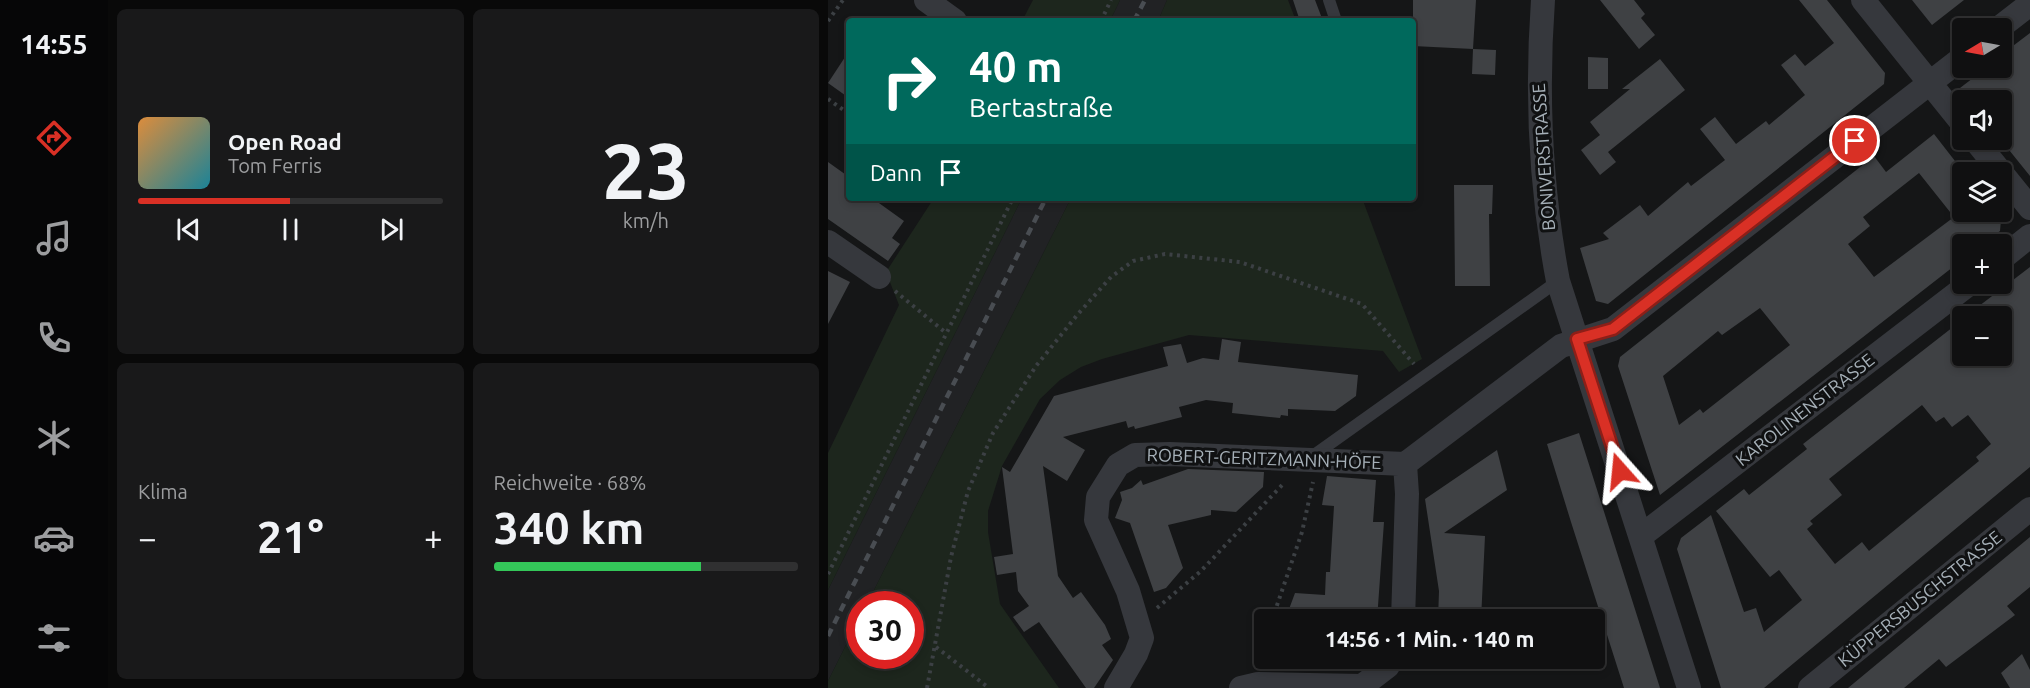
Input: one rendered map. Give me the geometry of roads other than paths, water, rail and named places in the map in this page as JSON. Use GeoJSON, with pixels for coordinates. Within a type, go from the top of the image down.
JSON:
{"type":"FeatureCollection","features":[{"type":"Feature","properties":{"kind":"street"},"geometry":{"type":"LineString","coordinates":[[926,0],[951,18]]}},
{"type":"Feature","properties":{"kind":"street","name":"BONIVERSTRASSE"},"geometry":{"type":"LineString","coordinates":[[1543,0],[1538,67],[1541,148],[1545,215],[1558,281],[1689,688]]}},
{"type":"Feature","properties":{"kind":"street"},"geometry":{"type":"LineString","coordinates":[[1863,0],[1952,110]]}},
{"type":"Feature","properties":{"kind":"street"},"geometry":{"type":"LineString","coordinates":[[2012,18],[2030,4]]}},
{"type":"Feature","properties":{"kind":"street","name":"ROBERT-GERITZMANN-HÖFE"},"geometry":{"type":"LineString","coordinates":[[1116,688],[1136,654],[1142,638],[1128,591],[1096,520],[1098,497],[1118,465],[1135,455],[1170,454],[1405,464],[1561,346],[1613,329],[1952,66]]}},
{"type":"Feature","properties":{"kind":"street"},"geometry":{"type":"LineString","coordinates":[[1983,150],[2030,208]]}},
{"type":"Feature","properties":{"kind":"street"},"geometry":{"type":"LineString","coordinates":[[2012,250],[2030,236]]}},
{"type":"Feature","properties":{"kind":"street"},"geometry":{"type":"LineString","coordinates":[[828,242],[879,277]]}},
{"type":"Feature","properties":{"kind":"street","name":"KAROLINENSTRASSE"},"geometry":{"type":"LineString","coordinates":[[1641,536],[1956,294]]}},
{"type":"Feature","properties":{"kind":"street","name":"ROBERT-GERITZMANN-HÖFE"},"geometry":{"type":"LineString","coordinates":[[1403,609],[1407,494],[1405,464]]}},
{"type":"Feature","properties":{"kind":"street","name":"KÜPPERSBUSCHSTRASSE"},"geometry":{"type":"LineString","coordinates":[[1819,686],[2030,509]]}},
{"type":"Feature","properties":{"kind":"street"},"geometry":{"type":"LineString","coordinates":[[1241,688],[1258,684],[1362,686],[1385,669]]}},
{"type":"Feature","properties":{"kind":"lane"},"geometry":{"type":"LineString","coordinates":[[1329,0],[1335,18]]}},
{"type":"Feature","properties":{"kind":"lane"},"geometry":{"type":"LineString","coordinates":[[1312,461],[1424,376],[1558,281]]}},
{"type":"Feature","properties":{"kind":"railway"},"geometry":{"type":"LineString","coordinates":[[1136,18],[1145,0]]}},
{"type":"Feature","properties":{"kind":"railway"},"geometry":{"type":"LineString","coordinates":[[828,636],[1045,201]]}}]}
